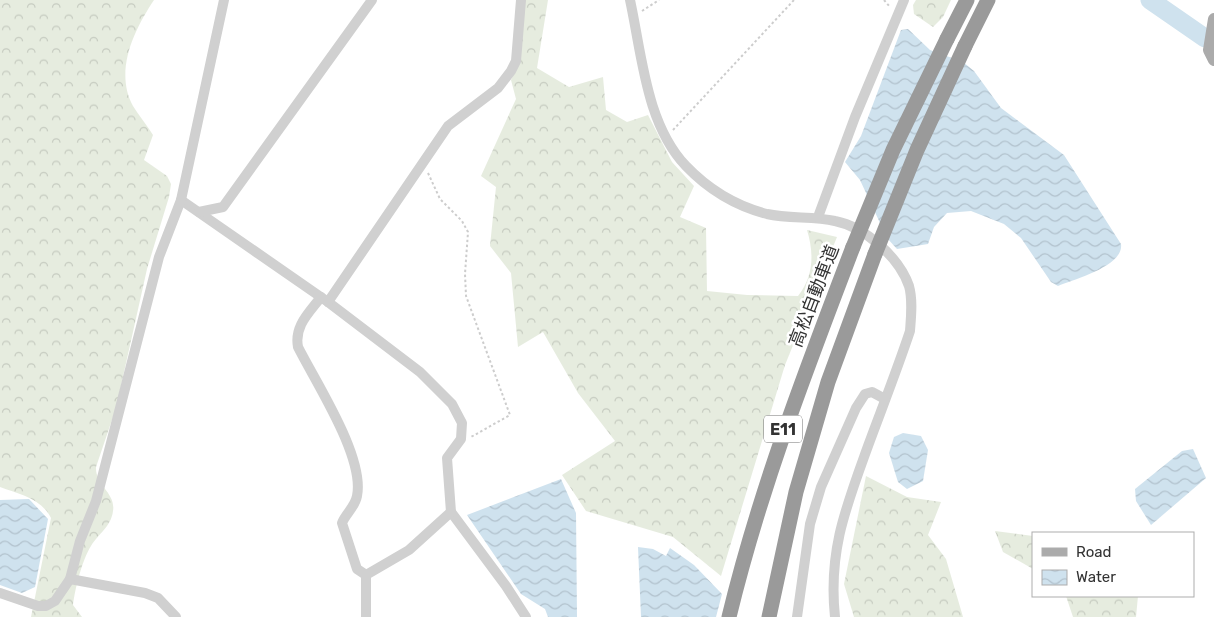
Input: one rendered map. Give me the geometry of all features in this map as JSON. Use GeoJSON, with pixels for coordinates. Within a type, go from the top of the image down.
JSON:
{"type":"FeatureCollection","features":[{"type":"Feature","properties":{"kind":"highway","name":"高松自動車道"},"geometry":{"type":"LineString","coordinates":[[729,617],[741,569],[781,437],[852,246],[893,150],[967,0]]}},
{"type":"Feature","properties":{"kind":"highway","name":"E11"},"geometry":{"type":"LineString","coordinates":[[769,617],[796,492],[828,382],[875,254],[917,150],[988,0]]}},
{"type":"Feature","properties":{"kind":"main road"},"geometry":{"type":"LineString","coordinates":[[1211,55],[1213,25]]}},
{"type":"Feature","properties":{"kind":"street"},"geometry":{"type":"LineString","coordinates":[[0,593],[38,606],[46,606],[55,601],[70,579],[80,541],[96,501],[159,257],[181,200],[224,0]]}},
{"type":"Feature","properties":{"kind":"street"},"geometry":{"type":"LineString","coordinates":[[199,212],[223,207],[372,0]]}},
{"type":"Feature","properties":{"kind":"street"},"geometry":{"type":"LineString","coordinates":[[366,575],[357,569],[342,523],[357,495],[355,464],[348,444],[298,347],[296,337],[304,320],[325,300],[448,126],[498,88],[511,71],[516,61],[521,0]]}},
{"type":"Feature","properties":{"kind":"street"},"geometry":{"type":"LineString","coordinates":[[630,0],[652,100],[665,135],[685,166],[703,182],[730,200],[768,214],[818,217],[837,221],[863,233],[898,264],[909,287],[912,310],[910,331],[843,517],[832,587],[836,617]]}},
{"type":"Feature","properties":{"kind":"street"},"geometry":{"type":"LineString","coordinates":[[818,217],[855,117],[904,0]]}},
{"type":"Feature","properties":{"kind":"street"},"geometry":{"type":"LineString","coordinates":[[181,200],[325,300],[420,372],[452,404],[462,423],[461,439],[447,458],[451,512],[506,586],[526,617]]}},
{"type":"Feature","properties":{"kind":"street"},"geometry":{"type":"LineString","coordinates":[[797,617],[810,524],[821,487],[856,408],[865,394],[872,392],[885,399]]}},
{"type":"Feature","properties":{"kind":"street"},"geometry":{"type":"LineString","coordinates":[[366,575],[408,550],[451,512]]}},
{"type":"Feature","properties":{"kind":"street"},"geometry":{"type":"LineString","coordinates":[[366,575],[366,617]]}},
{"type":"Feature","properties":{"kind":"street"},"geometry":{"type":"LineString","coordinates":[[70,579],[158,598],[176,617]]}},
{"type":"Feature","properties":{"kind":"path"},"geometry":{"type":"LineString","coordinates":[[633,15],[649,9],[659,0]]}},
{"type":"Feature","properties":{"kind":"path"},"geometry":{"type":"LineString","coordinates":[[665,135],[675,129],[794,0]]}},
{"type":"Feature","properties":{"kind":"path"},"geometry":{"type":"LineString","coordinates":[[425,159],[430,180],[440,199],[462,221],[468,232],[465,274],[466,296],[510,415],[473,436],[461,439]]}},
{"type":"Feature","properties":{"kind":"green space"},"geometry":{"type":"Polygon","coordinates":[[[0,0],[154,0],[134,37],[126,65],[125,79],[133,106],[153,135],[144,160],[167,176],[171,184],[169,197],[147,269],[116,408],[96,467],[99,479],[111,499],[113,511],[110,522],[88,552],[79,575],[73,605],[82,617],[31,617],[51,518],[47,511],[35,501],[0,487],[0,0]]]}},
{"type":"Feature","properties":{"kind":"green space"},"geometry":{"type":"Polygon","coordinates":[[[525,0],[548,0],[537,68],[569,87],[603,77],[606,110],[627,122],[648,115],[672,162],[694,186],[680,217],[706,228],[707,291],[747,295],[798,296],[810,272],[811,247],[807,230],[837,237],[785,365],[721,576],[673,537],[586,511],[562,475],[615,441],[578,393],[543,332],[518,347],[511,273],[490,246],[496,187],[481,176],[516,99],[511,80],[520,60],[525,0]]]}},
{"type":"Feature","properties":{"kind":"green space"},"geometry":{"type":"Polygon","coordinates":[[[916,0],[951,0],[943,17],[933,27],[914,14],[913,5],[916,0]]]}},
{"type":"Feature","properties":{"kind":"green space"},"geometry":{"type":"Polygon","coordinates":[[[866,476],[907,497],[941,502],[928,535],[946,559],[963,617],[854,617],[844,584],[866,476]]]}},
{"type":"Feature","properties":{"kind":"green space"},"geometry":{"type":"Polygon","coordinates":[[[995,531],[1032,536],[1032,568],[1003,552],[995,531]]]}},
{"type":"Feature","properties":{"kind":"green space"},"geometry":{"type":"Polygon","coordinates":[[[1066,597],[1138,597],[1136,617],[1073,617],[1066,597]]]}},
{"type":"Feature","properties":{"kind":"water"},"geometry":{"type":"Polygon","coordinates":[[[908,29],[930,50],[963,62],[974,71],[1001,108],[1064,155],[1121,244],[1120,252],[1115,259],[1097,271],[1058,286],[1051,282],[1021,238],[1004,224],[971,211],[947,213],[934,227],[928,244],[897,249],[887,238],[860,180],[845,162],[861,136],[901,30],[908,29]]]}},
{"type":"Feature","properties":{"kind":"water"},"geometry":{"type":"Polygon","coordinates":[[[903,433],[921,436],[928,450],[923,481],[907,489],[898,482],[889,453],[894,437],[903,433]]]}},
{"type":"Feature","properties":{"kind":"water"},"geometry":{"type":"Polygon","coordinates":[[[1193,449],[1206,478],[1151,525],[1136,501],[1135,489],[1182,451],[1193,449]]]}},
{"type":"Feature","properties":{"kind":"water"},"geometry":{"type":"Polygon","coordinates":[[[561,479],[576,513],[577,617],[548,617],[545,609],[521,594],[467,515],[561,479]]]}},
{"type":"Feature","properties":{"kind":"water"},"geometry":{"type":"Polygon","coordinates":[[[29,499],[48,519],[35,587],[22,593],[0,585],[0,500],[29,499]]]}},
{"type":"Feature","properties":{"kind":"water"},"geometry":{"type":"Polygon","coordinates":[[[638,547],[653,549],[666,556],[670,548],[694,565],[722,594],[716,617],[641,617],[638,547]]]}},
{"type":"Feature","properties":{"kind":"waterway"},"geometry":{"type":"LineString","coordinates":[[1150,0],[1205,38],[1214,38]]}}]}
